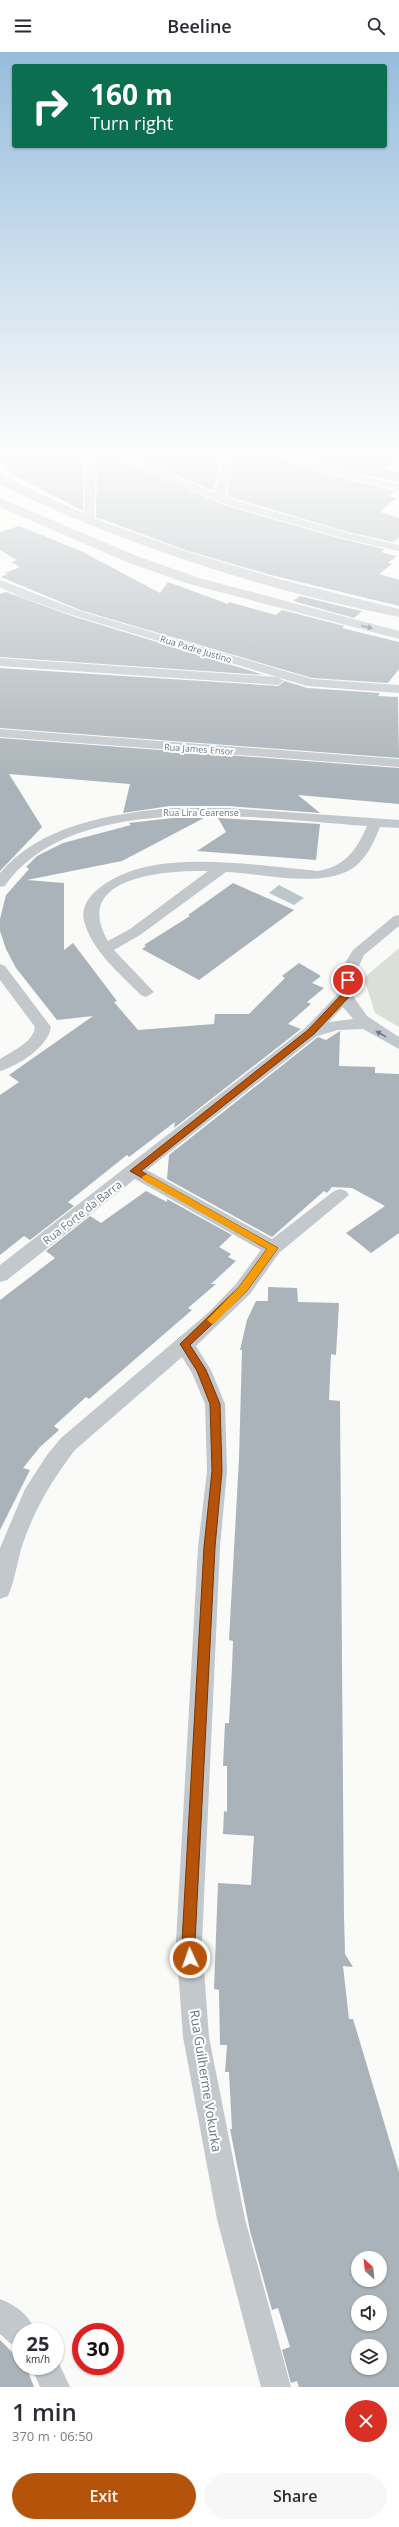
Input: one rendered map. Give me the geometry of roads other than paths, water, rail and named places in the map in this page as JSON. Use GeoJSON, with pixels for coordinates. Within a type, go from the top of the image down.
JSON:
{"type":"FeatureCollection","features":[{"type":"Feature","properties":{"kind":"street"},"geometry":{"type":"LineString","coordinates":[[149,565],[194,581],[399,635]]}},
{"type":"Feature","properties":{"kind":"street"},"geometry":{"type":"LineString","coordinates":[[216,565],[399,613]]}},
{"type":"Feature","properties":{"kind":"street","name":"Rua Padre Justino"},"geometry":{"type":"LineString","coordinates":[[0,583],[25,595],[76,613],[311,683],[399,689]]}},
{"type":"Feature","properties":{"kind":"street"},"geometry":{"type":"LineString","coordinates":[[0,596],[25,595]]}},
{"type":"Feature","properties":{"kind":"street"},"geometry":{"type":"LineString","coordinates":[[227,678],[237,661]]}},
{"type":"Feature","properties":{"kind":"street"},"geometry":{"type":"LineString","coordinates":[[0,662],[311,683]]}},
{"type":"Feature","properties":{"kind":"street","name":"Rua James Ensor"},"geometry":{"type":"LineString","coordinates":[[0,733],[399,763]]}},
{"type":"Feature","properties":{"kind":"street","name":"Rua Lira Cearense"},"geometry":{"type":"LineString","coordinates":[[0,883],[13,866],[47,843],[89,826],[146,813],[176,810],[219,811],[399,824]]}},
{"type":"Feature","properties":{"kind":"street"},"geometry":{"type":"LineString","coordinates":[[146,992],[106,948],[92,925],[89,914],[92,904],[110,885],[123,878],[151,870],[173,866],[318,875],[338,871],[351,864],[363,852],[375,823]]}},
{"type":"Feature","properties":{"kind":"street"},"geometry":{"type":"LineString","coordinates":[[106,948],[135,932],[222,868]]}},
{"type":"Feature","properties":{"kind":"street"},"geometry":{"type":"LineString","coordinates":[[399,920],[358,953],[350,968],[345,996],[352,1011],[363,1024],[399,1044]]}},
{"type":"Feature","properties":{"kind":"street"},"geometry":{"type":"LineString","coordinates":[[0,969],[43,1027],[43,1032],[39,1040],[0,1066]]}},
{"type":"Feature","properties":{"kind":"street","name":"Rua Forte da Barra"},"geometry":{"type":"LineString","coordinates":[[0,1275],[311,1032],[345,996]]}},
{"type":"Feature","properties":{"kind":"street"},"geometry":{"type":"LineString","coordinates":[[311,1032],[338,1025],[363,1024]]}},
{"type":"Feature","properties":{"kind":"street"},"geometry":{"type":"LineString","coordinates":[[135,1171],[273,1248]]}},
{"type":"Feature","properties":{"kind":"street"},"geometry":{"type":"LineString","coordinates":[[0,1589],[10,1546],[20,1519],[55,1460],[91,1423],[185,1344],[243,1289],[273,1248],[340,1195]]}},
{"type":"Feature","properties":{"kind":"street","name":"Rua Guilherme Vokurka"},"geometry":{"type":"LineString","coordinates":[[185,1344],[201,1370],[215,1404],[217,1464],[209,1547],[189,1942],[196,2029],[231,2219],[276,2387]]}},
{"type":"Feature","properties":{"kind":"street"},"geometry":{"type":"LineString","coordinates":[[0,2314],[12,2324]]}},
{"type":"Feature","properties":{"kind":"street"},"geometry":{"type":"LineString","coordinates":[[50,2375],[55,2387]]}}]}
